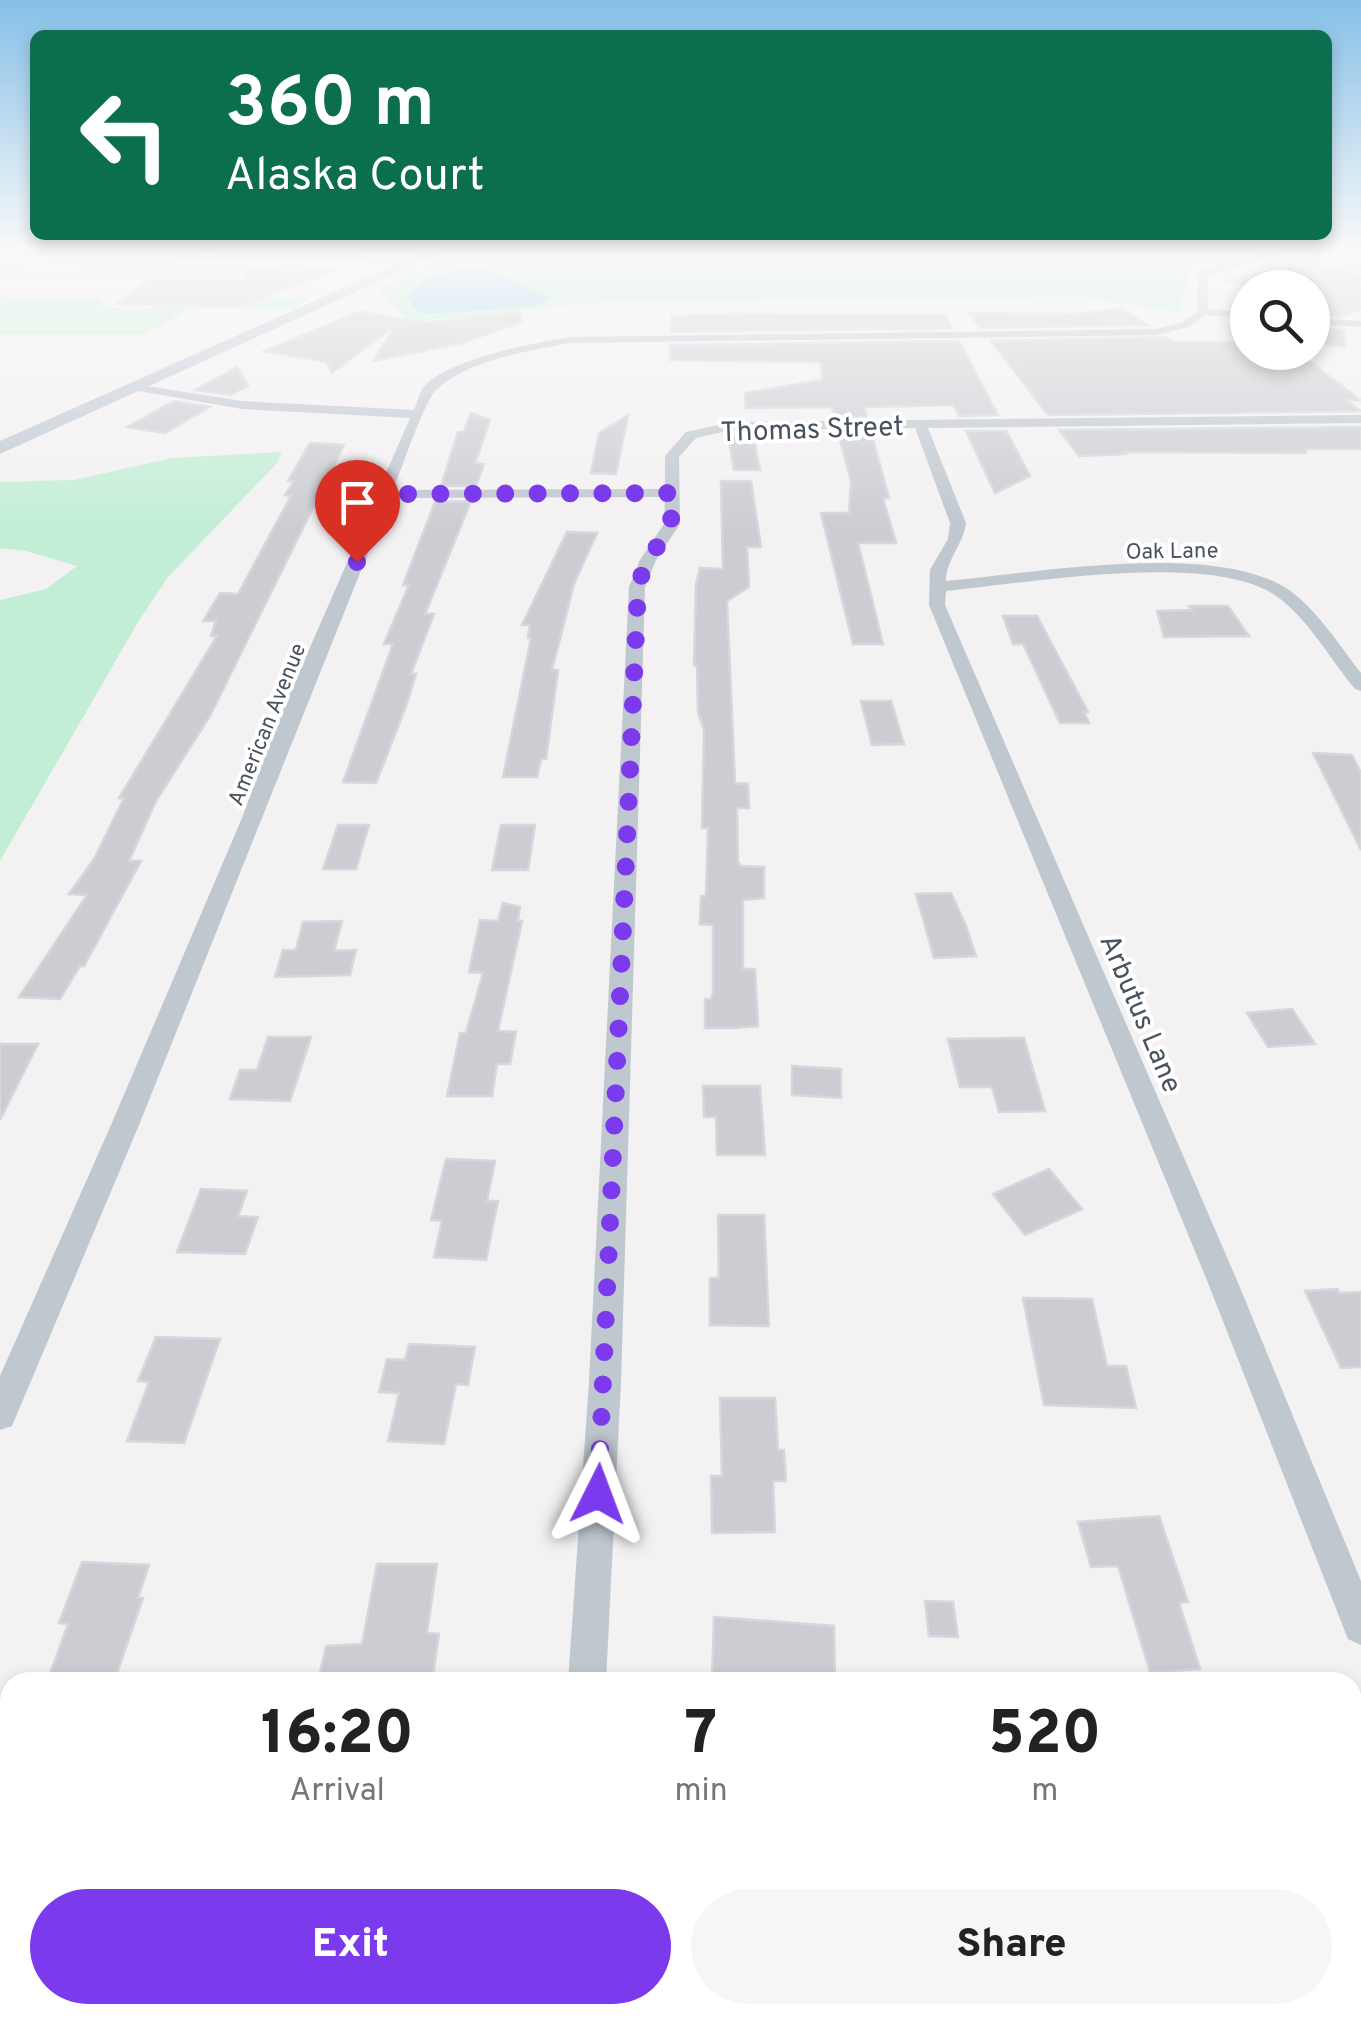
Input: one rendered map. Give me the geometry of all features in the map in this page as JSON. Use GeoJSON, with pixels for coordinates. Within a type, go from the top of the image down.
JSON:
{"type":"FeatureCollection","features":[{"type":"Feature","properties":{"kind":"main road"},"geometry":{"type":"LineString","coordinates":[[0,448],[238,341]]}},
{"type":"Feature","properties":{"kind":"street","name":"American Avenue"},"geometry":{"type":"LineString","coordinates":[[0,1414],[125,1125],[416,414],[429,390],[474,362],[512,350],[562,341]]}},
{"type":"Feature","properties":{"kind":"street"},"geometry":{"type":"LineString","coordinates":[[138,387],[242,405],[416,414]]}},
{"type":"Feature","properties":{"kind":"street","name":"Thomas Street"},"geometry":{"type":"LineString","coordinates":[[589,1672],[605,1382],[638,588],[648,560],[672,524],[672,456],[691,436],[732,426],[1361,419]]}},
{"type":"Feature","properties":{"kind":"street"},"geometry":{"type":"LineString","coordinates":[[920,424],[958,523],[956,539],[938,570],[936,587]]}},
{"type":"Feature","properties":{"kind":"street"},"geometry":{"type":"LineString","coordinates":[[384,494],[674,493]]}},
{"type":"Feature","properties":{"kind":"street","name":"Oak Lane"},"geometry":{"type":"LineString","coordinates":[[936,587],[1193,568],[1243,573],[1277,589],[1361,685]]}},
{"type":"Feature","properties":{"kind":"street","name":"Arbutus Lane"},"geometry":{"type":"LineString","coordinates":[[936,587],[936,605],[1221,1278],[1361,1626]]}},
{"type":"Feature","properties":{"kind":"green space"},"geometry":{"type":"Polygon","coordinates":[[[282,452],[277,463],[168,577],[0,861],[0,600],[46,589],[77,566],[0,548],[0,482],[74,480],[172,458],[282,452]]]}},
{"type":"Feature","properties":{"kind":"building"},"geometry":{"type":"Polygon","coordinates":[[[288,341],[374,341],[332,373],[327,362],[265,351],[288,341]]]}},
{"type":"Feature","properties":{"kind":"building"},"geometry":{"type":"Polygon","coordinates":[[[386,341],[467,341],[462,343],[373,361],[386,341]]]}},
{"type":"Feature","properties":{"kind":"building"},"geometry":{"type":"Polygon","coordinates":[[[959,341],[998,415],[959,416],[954,405],[864,407],[867,417],[834,417],[832,407],[746,408],[745,393],[822,380],[821,362],[670,360],[670,345],[959,341]]]}},
{"type":"Feature","properties":{"kind":"building"},"geometry":{"type":"Polygon","coordinates":[[[991,341],[1230,342],[1230,370],[1321,370],[1360,400],[1346,400],[1360,411],[1048,415],[991,341]]]}},
{"type":"Feature","properties":{"kind":"building"},"geometry":{"type":"Polygon","coordinates":[[[1330,341],[1345,341],[1346,347],[1330,345],[1330,341]]]}},
{"type":"Feature","properties":{"kind":"building"},"geometry":{"type":"Polygon","coordinates":[[[237,367],[248,386],[231,395],[195,390],[237,367]]]}},
{"type":"Feature","properties":{"kind":"building"},"geometry":{"type":"Polygon","coordinates":[[[174,401],[210,407],[165,433],[127,427],[174,401]]]}},
{"type":"Feature","properties":{"kind":"building"},"geometry":{"type":"Polygon","coordinates":[[[471,413],[490,420],[475,463],[484,464],[476,486],[441,486],[458,432],[464,432],[471,413]]]}},
{"type":"Feature","properties":{"kind":"building"},"geometry":{"type":"Polygon","coordinates":[[[628,415],[616,474],[591,473],[599,433],[628,415]]]}},
{"type":"Feature","properties":{"kind":"building"},"geometry":{"type":"Polygon","coordinates":[[[1361,427],[1361,449],[1079,456],[1059,430],[1361,427]]]}},
{"type":"Feature","properties":{"kind":"building"},"geometry":{"type":"Polygon","coordinates":[[[966,431],[1006,431],[1030,476],[995,493],[966,431]]]}},
{"type":"Feature","properties":{"kind":"building"},"geometry":{"type":"Polygon","coordinates":[[[871,432],[889,498],[883,498],[896,543],[858,543],[883,644],[853,644],[821,513],[849,513],[851,481],[838,433],[871,432]]]}},
{"type":"Feature","properties":{"kind":"building"},"geometry":{"type":"Polygon","coordinates":[[[744,434],[754,441],[760,470],[734,470],[728,435],[744,434]]]}},
{"type":"Feature","properties":{"kind":"building"},"geometry":{"type":"Polygon","coordinates":[[[310,443],[344,445],[210,716],[156,801],[129,861],[141,861],[84,966],[80,966],[60,999],[19,997],[87,895],[69,894],[94,859],[124,798],[119,798],[217,636],[211,636],[216,621],[203,621],[220,593],[238,594],[291,496],[285,495],[294,481],[288,481],[310,443]]]}},
{"type":"Feature","properties":{"kind":"building"},"geometry":{"type":"Polygon","coordinates":[[[721,481],[751,481],[761,547],[747,547],[749,587],[727,601],[735,783],[748,784],[749,808],[737,808],[738,862],[741,866],[764,867],[764,898],[743,900],[743,969],[755,969],[758,1026],[705,1028],[705,999],[711,999],[713,992],[713,925],[700,924],[701,896],[706,896],[708,828],[702,828],[704,730],[698,712],[694,665],[696,584],[700,568],[723,569],[721,481]]]}},
{"type":"Feature","properties":{"kind":"building"},"geometry":{"type":"Polygon","coordinates":[[[471,501],[425,614],[434,614],[411,674],[416,674],[406,706],[376,783],[343,782],[393,644],[384,644],[409,585],[403,585],[435,502],[471,501]]]}},
{"type":"Feature","properties":{"kind":"building"},"geometry":{"type":"Polygon","coordinates":[[[567,532],[597,533],[574,584],[552,670],[558,670],[546,759],[541,759],[537,777],[503,777],[531,638],[530,625],[522,625],[567,532]]]}},
{"type":"Feature","properties":{"kind":"building"},"geometry":{"type":"Polygon","coordinates":[[[1189,606],[1228,606],[1249,636],[1164,637],[1157,611],[1192,610],[1189,606]]]}},
{"type":"Feature","properties":{"kind":"building"},"geometry":{"type":"Polygon","coordinates":[[[1003,616],[1037,616],[1088,712],[1084,712],[1089,723],[1060,723],[1023,644],[1013,644],[1003,616]]]}},
{"type":"Feature","properties":{"kind":"building"},"geometry":{"type":"Polygon","coordinates":[[[861,701],[891,701],[904,744],[872,745],[861,701]]]}},
{"type":"Feature","properties":{"kind":"building"},"geometry":{"type":"Polygon","coordinates":[[[1313,753],[1352,755],[1361,773],[1361,850],[1313,753]]]}},
{"type":"Feature","properties":{"kind":"building"},"geometry":{"type":"Polygon","coordinates":[[[338,825],[369,825],[356,869],[323,869],[338,825]]]}},
{"type":"Feature","properties":{"kind":"building"},"geometry":{"type":"Polygon","coordinates":[[[501,825],[535,825],[528,870],[492,870],[501,825]]]}},
{"type":"Feature","properties":{"kind":"building"},"geometry":{"type":"Polygon","coordinates":[[[951,893],[976,956],[934,958],[916,894],[951,893]]]}},
{"type":"Feature","properties":{"kind":"building"},"geometry":{"type":"Polygon","coordinates":[[[503,903],[520,907],[518,921],[522,921],[498,1031],[516,1032],[510,1064],[497,1064],[492,1096],[447,1096],[460,1033],[466,1033],[483,973],[469,972],[480,920],[498,921],[503,903]]]}},
{"type":"Feature","properties":{"kind":"building"},"geometry":{"type":"Polygon","coordinates":[[[342,921],[334,951],[356,950],[350,975],[275,977],[283,950],[296,950],[303,922],[342,921]]]}},
{"type":"Feature","properties":{"kind":"building"},"geometry":{"type":"Polygon","coordinates":[[[1292,1009],[1315,1044],[1268,1047],[1247,1013],[1292,1009]]]}},
{"type":"Feature","properties":{"kind":"building"},"geometry":{"type":"Polygon","coordinates":[[[268,1037],[311,1037],[290,1101],[230,1099],[240,1070],[257,1070],[268,1037]]]}},
{"type":"Feature","properties":{"kind":"building"},"geometry":{"type":"Polygon","coordinates":[[[1024,1038],[1045,1111],[999,1112],[992,1087],[960,1087],[948,1039],[1024,1038]]]}},
{"type":"Feature","properties":{"kind":"building"},"geometry":{"type":"Polygon","coordinates":[[[0,1044],[38,1044],[0,1120],[0,1044]]]}},
{"type":"Feature","properties":{"kind":"building"},"geometry":{"type":"Polygon","coordinates":[[[792,1066],[841,1069],[841,1098],[792,1095],[792,1066]]]}},
{"type":"Feature","properties":{"kind":"building"},"geometry":{"type":"Polygon","coordinates":[[[703,1086],[760,1086],[765,1155],[717,1155],[716,1117],[704,1117],[703,1086]]]}},
{"type":"Feature","properties":{"kind":"building"},"geometry":{"type":"Polygon","coordinates":[[[446,1159],[495,1161],[487,1201],[498,1201],[486,1260],[434,1257],[442,1221],[431,1220],[446,1159]]]}},
{"type":"Feature","properties":{"kind":"building"},"geometry":{"type":"Polygon","coordinates":[[[1049,1169],[1082,1209],[1025,1235],[993,1194],[1049,1169]]]}},
{"type":"Feature","properties":{"kind":"building"},"geometry":{"type":"Polygon","coordinates":[[[201,1189],[247,1191],[238,1216],[258,1217],[245,1254],[177,1252],[201,1189]]]}},
{"type":"Feature","properties":{"kind":"building"},"geometry":{"type":"Polygon","coordinates":[[[718,1215],[764,1215],[769,1326],[710,1325],[710,1278],[719,1278],[718,1215]]]}},
{"type":"Feature","properties":{"kind":"building"},"geometry":{"type":"Polygon","coordinates":[[[1338,1289],[1339,1293],[1361,1292],[1361,1367],[1341,1368],[1305,1291],[1338,1289]]]}},
{"type":"Feature","properties":{"kind":"building"},"geometry":{"type":"Polygon","coordinates":[[[1023,1298],[1092,1299],[1107,1366],[1126,1366],[1136,1408],[1044,1405],[1023,1298]]]}},
{"type":"Feature","properties":{"kind":"building"},"geometry":{"type":"Polygon","coordinates":[[[156,1337],[220,1339],[184,1443],[127,1441],[149,1382],[138,1381],[156,1337]]]}},
{"type":"Feature","properties":{"kind":"building"},"geometry":{"type":"Polygon","coordinates":[[[409,1344],[475,1347],[468,1385],[456,1384],[444,1444],[388,1441],[399,1393],[379,1392],[387,1359],[405,1360],[409,1344]]]}},
{"type":"Feature","properties":{"kind":"building"},"geometry":{"type":"Polygon","coordinates":[[[720,1398],[775,1398],[778,1450],[784,1450],[786,1481],[773,1481],[775,1532],[712,1533],[711,1476],[722,1476],[720,1398]]]}},
{"type":"Feature","properties":{"kind":"building"},"geometry":{"type":"Polygon","coordinates":[[[1159,1516],[1188,1602],[1179,1603],[1200,1669],[1150,1672],[1118,1566],[1091,1567],[1078,1522],[1159,1516]]]}},
{"type":"Feature","properties":{"kind":"building"},"geometry":{"type":"Polygon","coordinates":[[[82,1562],[149,1565],[138,1598],[143,1598],[117,1672],[51,1672],[68,1624],[59,1623],[82,1562]]]}},
{"type":"Feature","properties":{"kind":"building"},"geometry":{"type":"Polygon","coordinates":[[[377,1564],[437,1564],[427,1633],[439,1634],[433,1672],[320,1672],[326,1646],[362,1644],[377,1564]]]}},
{"type":"Feature","properties":{"kind":"building"},"geometry":{"type":"Polygon","coordinates":[[[925,1601],[953,1602],[958,1637],[929,1636],[925,1601]]]}},
{"type":"Feature","properties":{"kind":"building"},"geometry":{"type":"Polygon","coordinates":[[[714,1617],[834,1626],[835,1672],[712,1672],[714,1617]]]}},
{"type":"Feature","properties":{"kind":"route"},"geometry":{"type":"LineString","coordinates":[[357,562],[384,494],[674,493],[672,524],[641,573],[638,588],[598,1494]]}}]}
